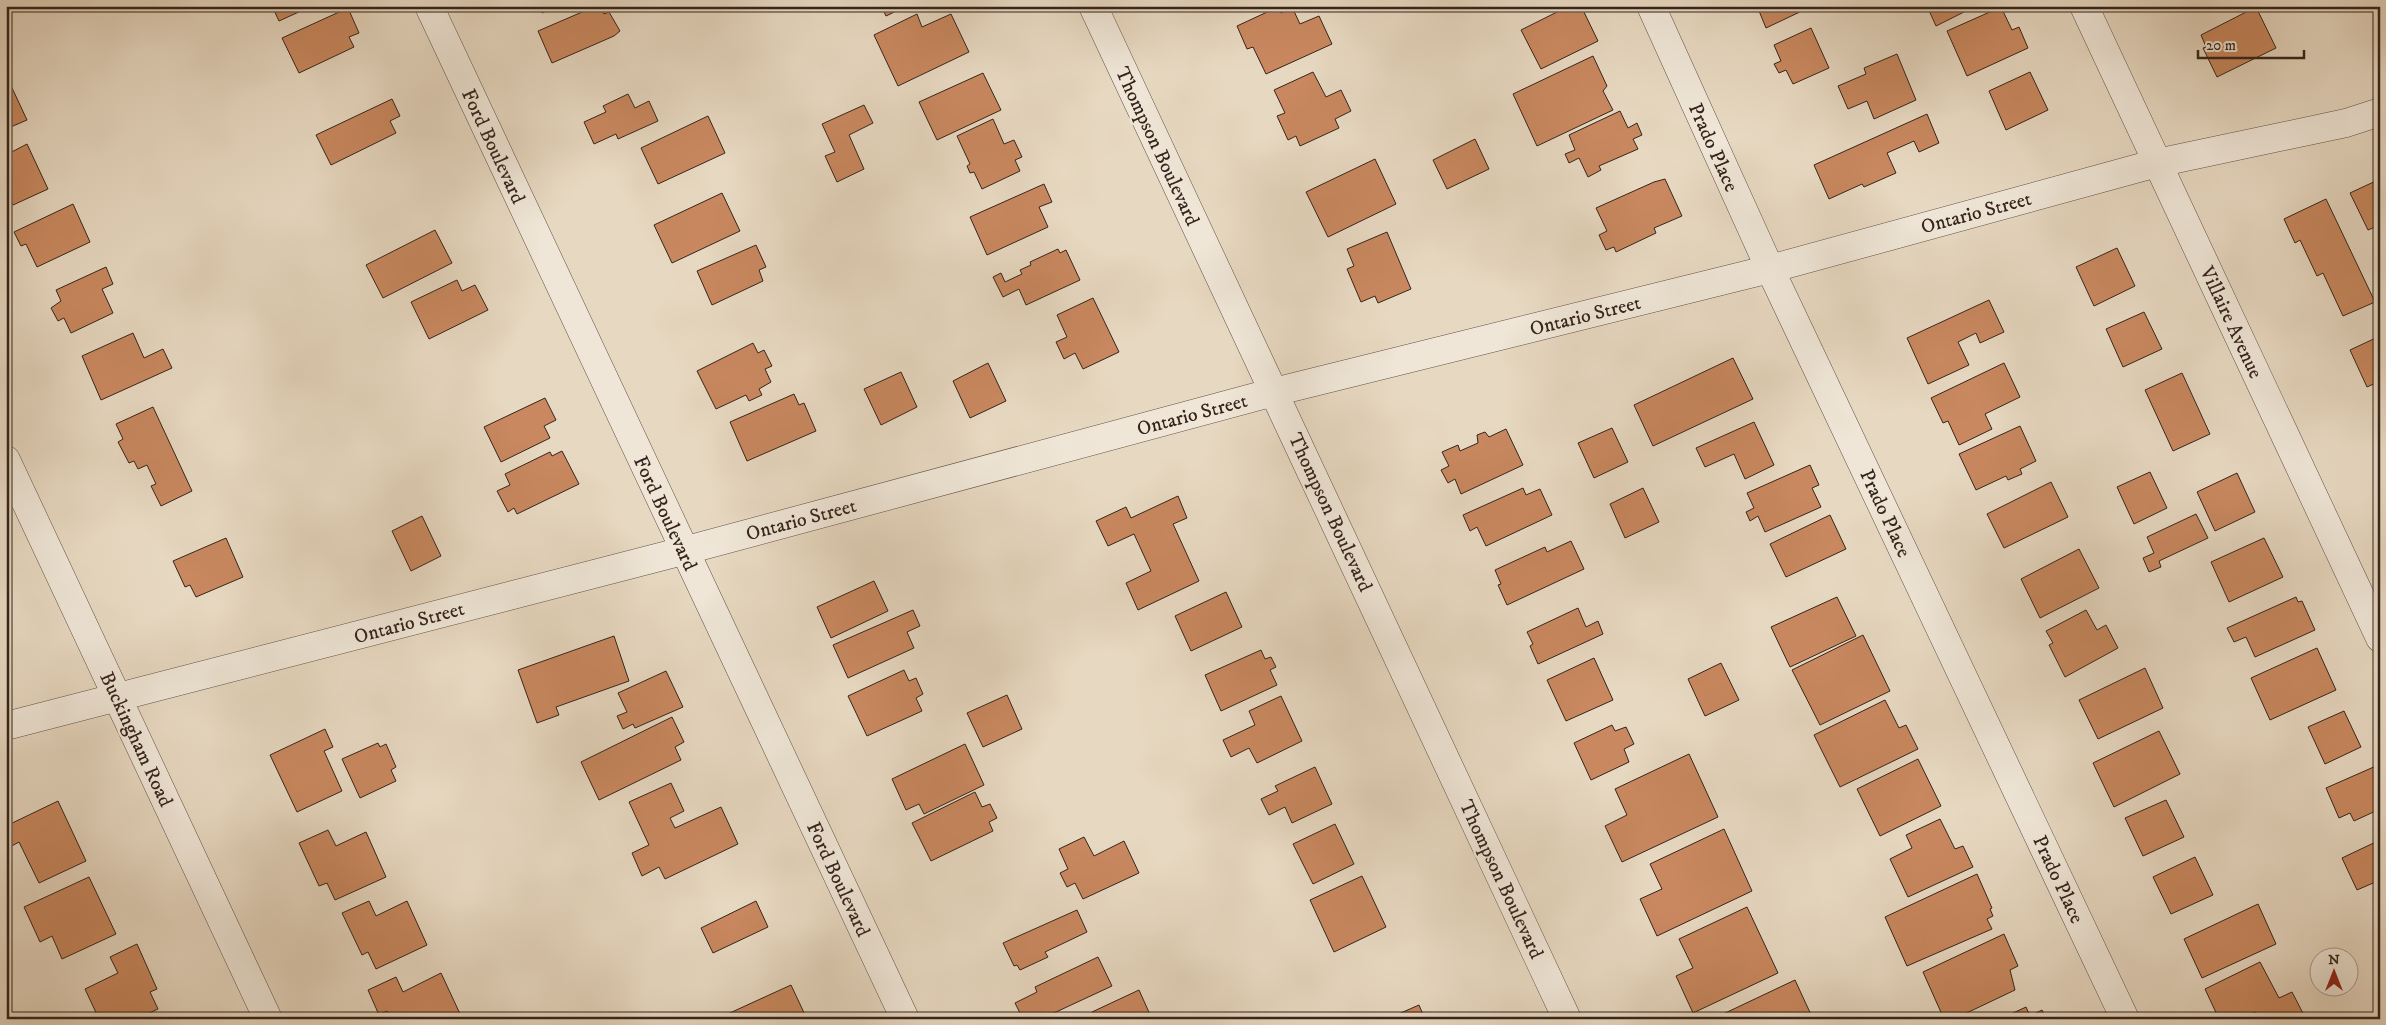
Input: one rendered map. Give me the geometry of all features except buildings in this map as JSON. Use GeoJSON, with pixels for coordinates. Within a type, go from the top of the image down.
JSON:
{"type":"FeatureCollection","features":[{"type":"Feature","properties":{"kind":"street","name":"Ford Boulevard"},"geometry":{"type":"LineString","coordinates":[[428,6],[905,1019]]}},
{"type":"Feature","properties":{"kind":"street","name":"Thompson Boulevard"},"geometry":{"type":"LineString","coordinates":[[1093,6],[1567,1019]]}},
{"type":"Feature","properties":{"kind":"street","name":"Prado Place"},"geometry":{"type":"LineString","coordinates":[[1651,6],[1770,269],[2125,1019]]}},
{"type":"Feature","properties":{"kind":"street","name":"Villaire Avenue"},"geometry":{"type":"LineString","coordinates":[[2084,6],[2380,638]]}},
{"type":"Feature","properties":{"kind":"street","name":"Ontario Street"},"geometry":{"type":"LineString","coordinates":[[6,726],[683,551],[1274,392],[1770,269],[2157,163],[2346,123],[2380,112]]}},
{"type":"Feature","properties":{"kind":"street","name":"Buckingham Road"},"geometry":{"type":"LineString","coordinates":[[6,460],[268,1019]]}}]}
